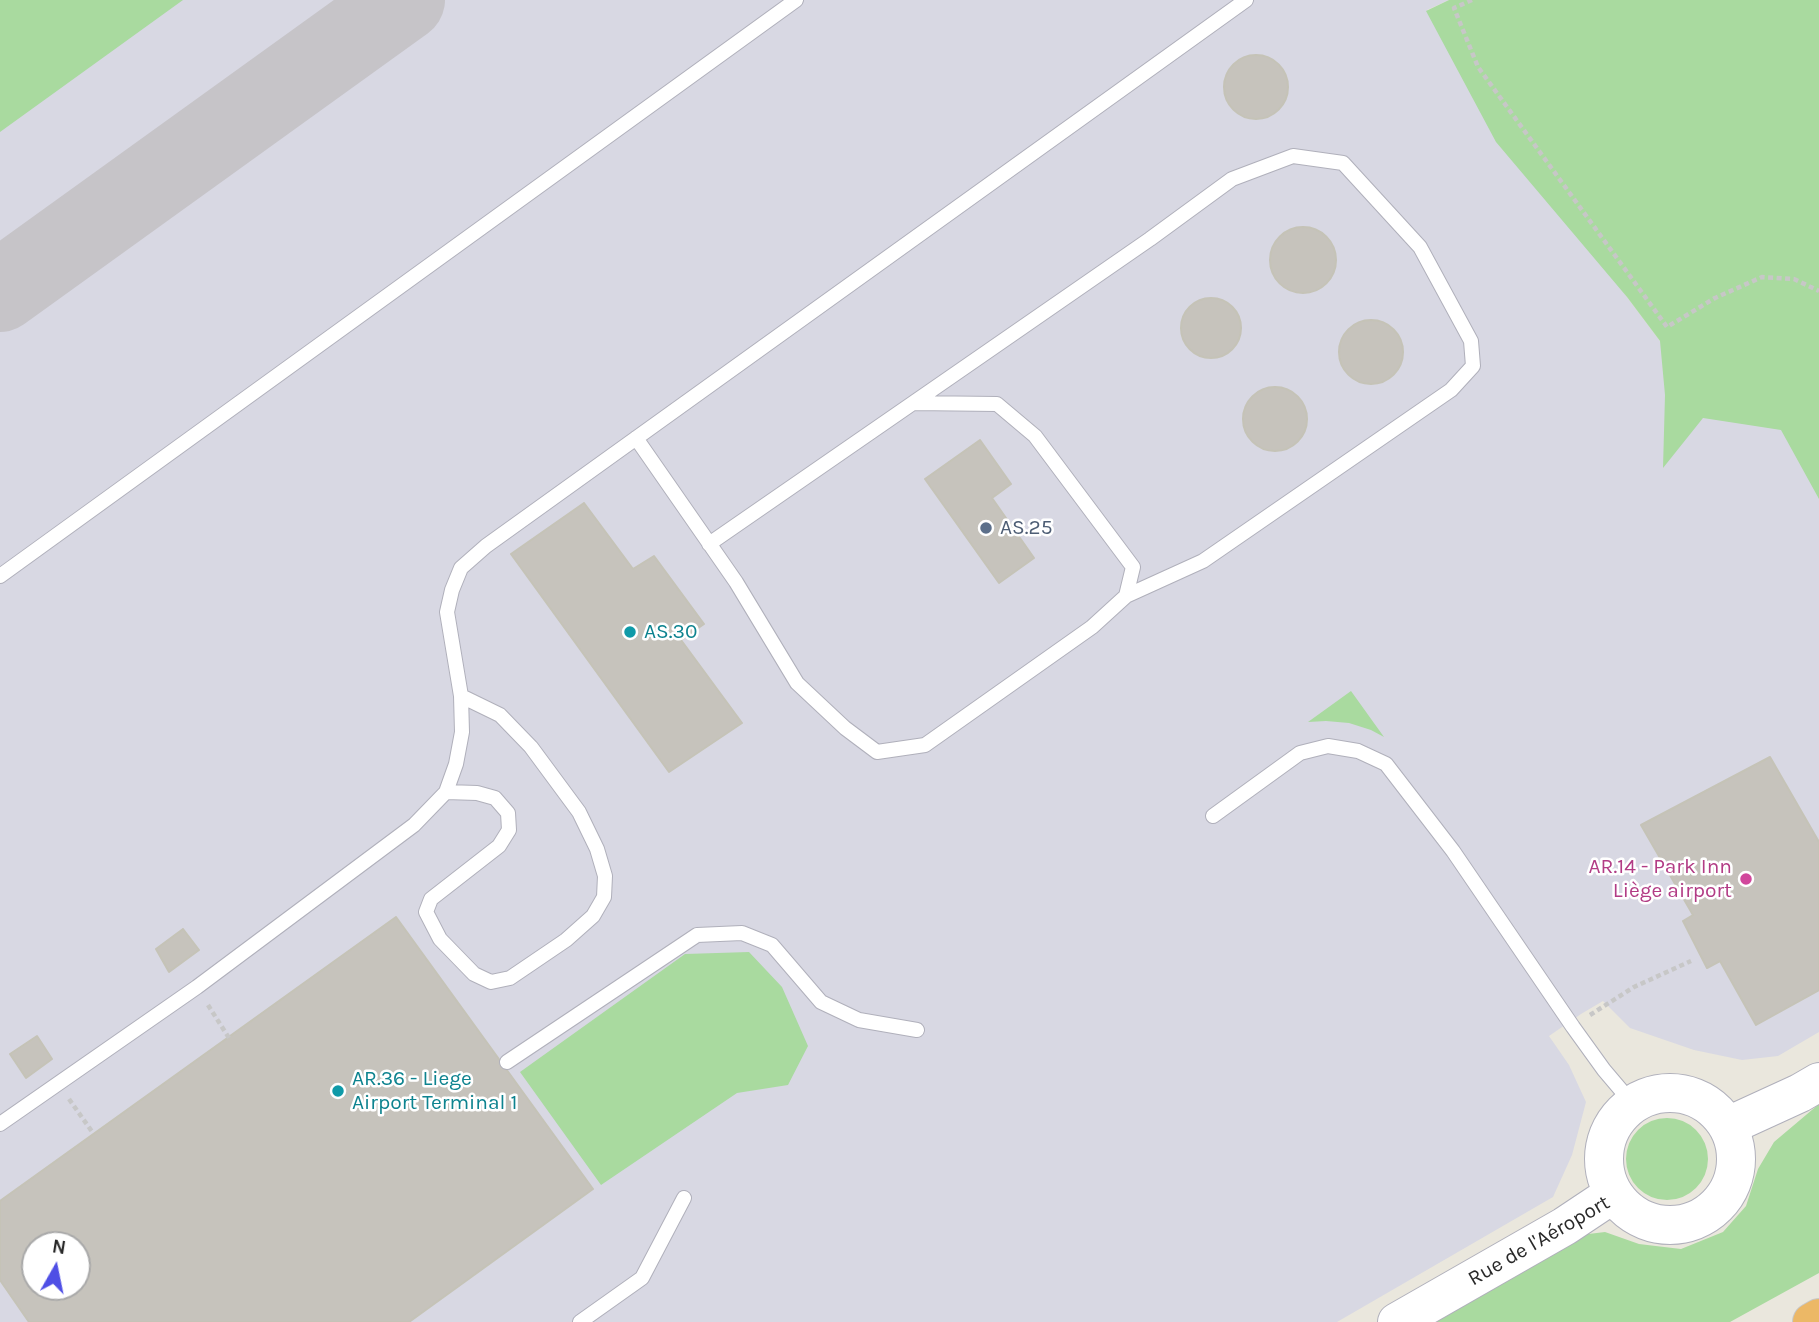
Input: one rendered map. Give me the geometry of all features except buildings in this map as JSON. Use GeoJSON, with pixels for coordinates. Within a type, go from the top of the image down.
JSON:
{"type":"FeatureCollection","features":[{"type":"Feature","properties":{"kind":"highway"},"geometry":{"type":"LineString","coordinates":[[1812,1322],[1819,1318]]}},
{"type":"Feature","properties":{"kind":"main road"},"geometry":{"type":"LineString","coordinates":[[1613,1194],[1605,1175],[1603,1154],[1607,1135],[1617,1117],[1632,1103],[1658,1093],[1686,1094],[1710,1105],[1728,1126],[1819,1082]]}},
{"type":"Feature","properties":{"kind":"main road","name":"Rue de l'Aéroport"},"geometry":{"type":"LineString","coordinates":[[1396,1322],[1565,1226],[1613,1194],[1626,1209],[1644,1220],[1664,1225],[1685,1224],[1704,1216],[1720,1203],[1731,1186],[1737,1166],[1735,1146],[1728,1126]]}},
{"type":"Feature","properties":{"kind":"lane"},"geometry":{"type":"LineString","coordinates":[[0,576],[796,0]]}},
{"type":"Feature","properties":{"kind":"lane"},"geometry":{"type":"LineString","coordinates":[[0,1124],[197,987],[414,825],[446,792],[456,764],[462,732],[461,696],[447,612],[461,568],[486,546],[1247,0]]}},
{"type":"Feature","properties":{"kind":"lane"},"geometry":{"type":"LineString","coordinates":[[636,438],[709,544],[736,582],[797,683],[845,729],[877,752],[925,745],[1092,627],[1126,596],[1203,561],[1451,390],[1474,366],[1471,341],[1420,247],[1343,163],[1293,156],[1232,179],[1150,239],[709,544]]}},
{"type":"Feature","properties":{"kind":"lane"},"geometry":{"type":"LineString","coordinates":[[913,403],[997,404],[1034,436],[1133,567],[1126,596]]}},
{"type":"Feature","properties":{"kind":"lane"},"geometry":{"type":"LineString","coordinates":[[446,792],[477,793],[495,798],[508,813],[509,830],[499,846],[431,899],[426,912],[440,939],[474,974],[491,982],[510,978],[566,940],[593,916],[604,897],[605,876],[597,849],[579,812],[531,747],[500,715],[461,696]]}},
{"type":"Feature","properties":{"kind":"lane"},"geometry":{"type":"LineString","coordinates":[[1213,816],[1300,753],[1328,746],[1358,751],[1386,764],[1453,851],[1604,1070],[1632,1103]]}},
{"type":"Feature","properties":{"kind":"lane"},"geometry":{"type":"LineString","coordinates":[[507,1062],[697,935],[742,933],[772,945],[821,1002],[859,1020],[917,1030]]}},
{"type":"Feature","properties":{"kind":"lane"},"geometry":{"type":"LineString","coordinates":[[580,1322],[642,1278],[684,1198]]}},
{"type":"Feature","properties":{"kind":"path"},"geometry":{"type":"LineString","coordinates":[[1472,0],[1454,8],[1478,67],[1667,327],[1715,298],[1762,277],[1794,279],[1819,290]]}},
{"type":"Feature","properties":{"kind":"path"},"geometry":{"type":"LineString","coordinates":[[1573,1027],[1634,987],[1691,961]]}},
{"type":"Feature","properties":{"kind":"shaded area"},"geometry":{"type":"Polygon","coordinates":[[[0,0],[1449,0],[1427,10],[1660,341],[1819,322],[1819,1032],[1778,1056],[1742,1060],[1694,1050],[1630,1028],[1603,1001],[1581,1014],[1549,1036],[1569,1065],[1586,1102],[1572,1155],[1553,1197],[1337,1322],[0,1322],[0,0]]]}},
{"type":"Feature","properties":{"kind":"green space"},"geometry":{"type":"Polygon","coordinates":[[[0,0],[183,0],[0,132],[0,0]]]}},
{"type":"Feature","properties":{"kind":"green space"},"geometry":{"type":"Polygon","coordinates":[[[1449,0],[1819,0],[1819,499],[1781,430],[1703,418],[1663,468],[1665,395],[1660,341],[1627,297],[1496,142],[1426,11],[1449,0]]]}},
{"type":"Feature","properties":{"kind":"green space"},"geometry":{"type":"Polygon","coordinates":[[[1351,691],[1384,737],[1349,723],[1308,722],[1351,691]]]}},
{"type":"Feature","properties":{"kind":"green space"},"geometry":{"type":"Polygon","coordinates":[[[749,952],[782,987],[808,1046],[788,1085],[737,1093],[601,1185],[520,1072],[685,954],[749,952]]]}},
{"type":"Feature","properties":{"kind":"green space"},"geometry":{"type":"Polygon","coordinates":[[[1819,1104],[1819,1273],[1730,1322],[1427,1322],[1572,1236],[1605,1232],[1639,1244],[1681,1249],[1723,1232],[1746,1206],[1758,1169],[1774,1142],[1819,1104]]]}},
{"type":"Feature","properties":{"kind":"green space"},"geometry":{"type":"Polygon","coordinates":[[[1667,1118],[1683,1121],[1696,1130],[1705,1143],[1708,1159],[1705,1175],[1696,1188],[1683,1197],[1667,1200],[1651,1197],[1638,1188],[1629,1175],[1626,1159],[1629,1143],[1638,1130],[1651,1121],[1667,1118]]]}},
{"type":"Feature","properties":{"kind":"taxiway"},"geometry":{"type":"LineString","coordinates":[[0,291],[404,0]]}},
{"type":"Feature","properties":{"kind":"place","name":"AS.25"},"geometry":{"type":"Point","coordinates":[986,528]}},
{"type":"Feature","properties":{"kind":"place","name":"AS.30"},"geometry":{"type":"Point","coordinates":[630,632]}},
{"type":"Feature","properties":{"kind":"place","name":"AR.14 - Park Inn Liège airport"},"geometry":{"type":"Point","coordinates":[1746,879]}},
{"type":"Feature","properties":{"kind":"place","name":"AR.36 - Liege Airport Terminal 1"},"geometry":{"type":"Point","coordinates":[338,1091]}}]}
